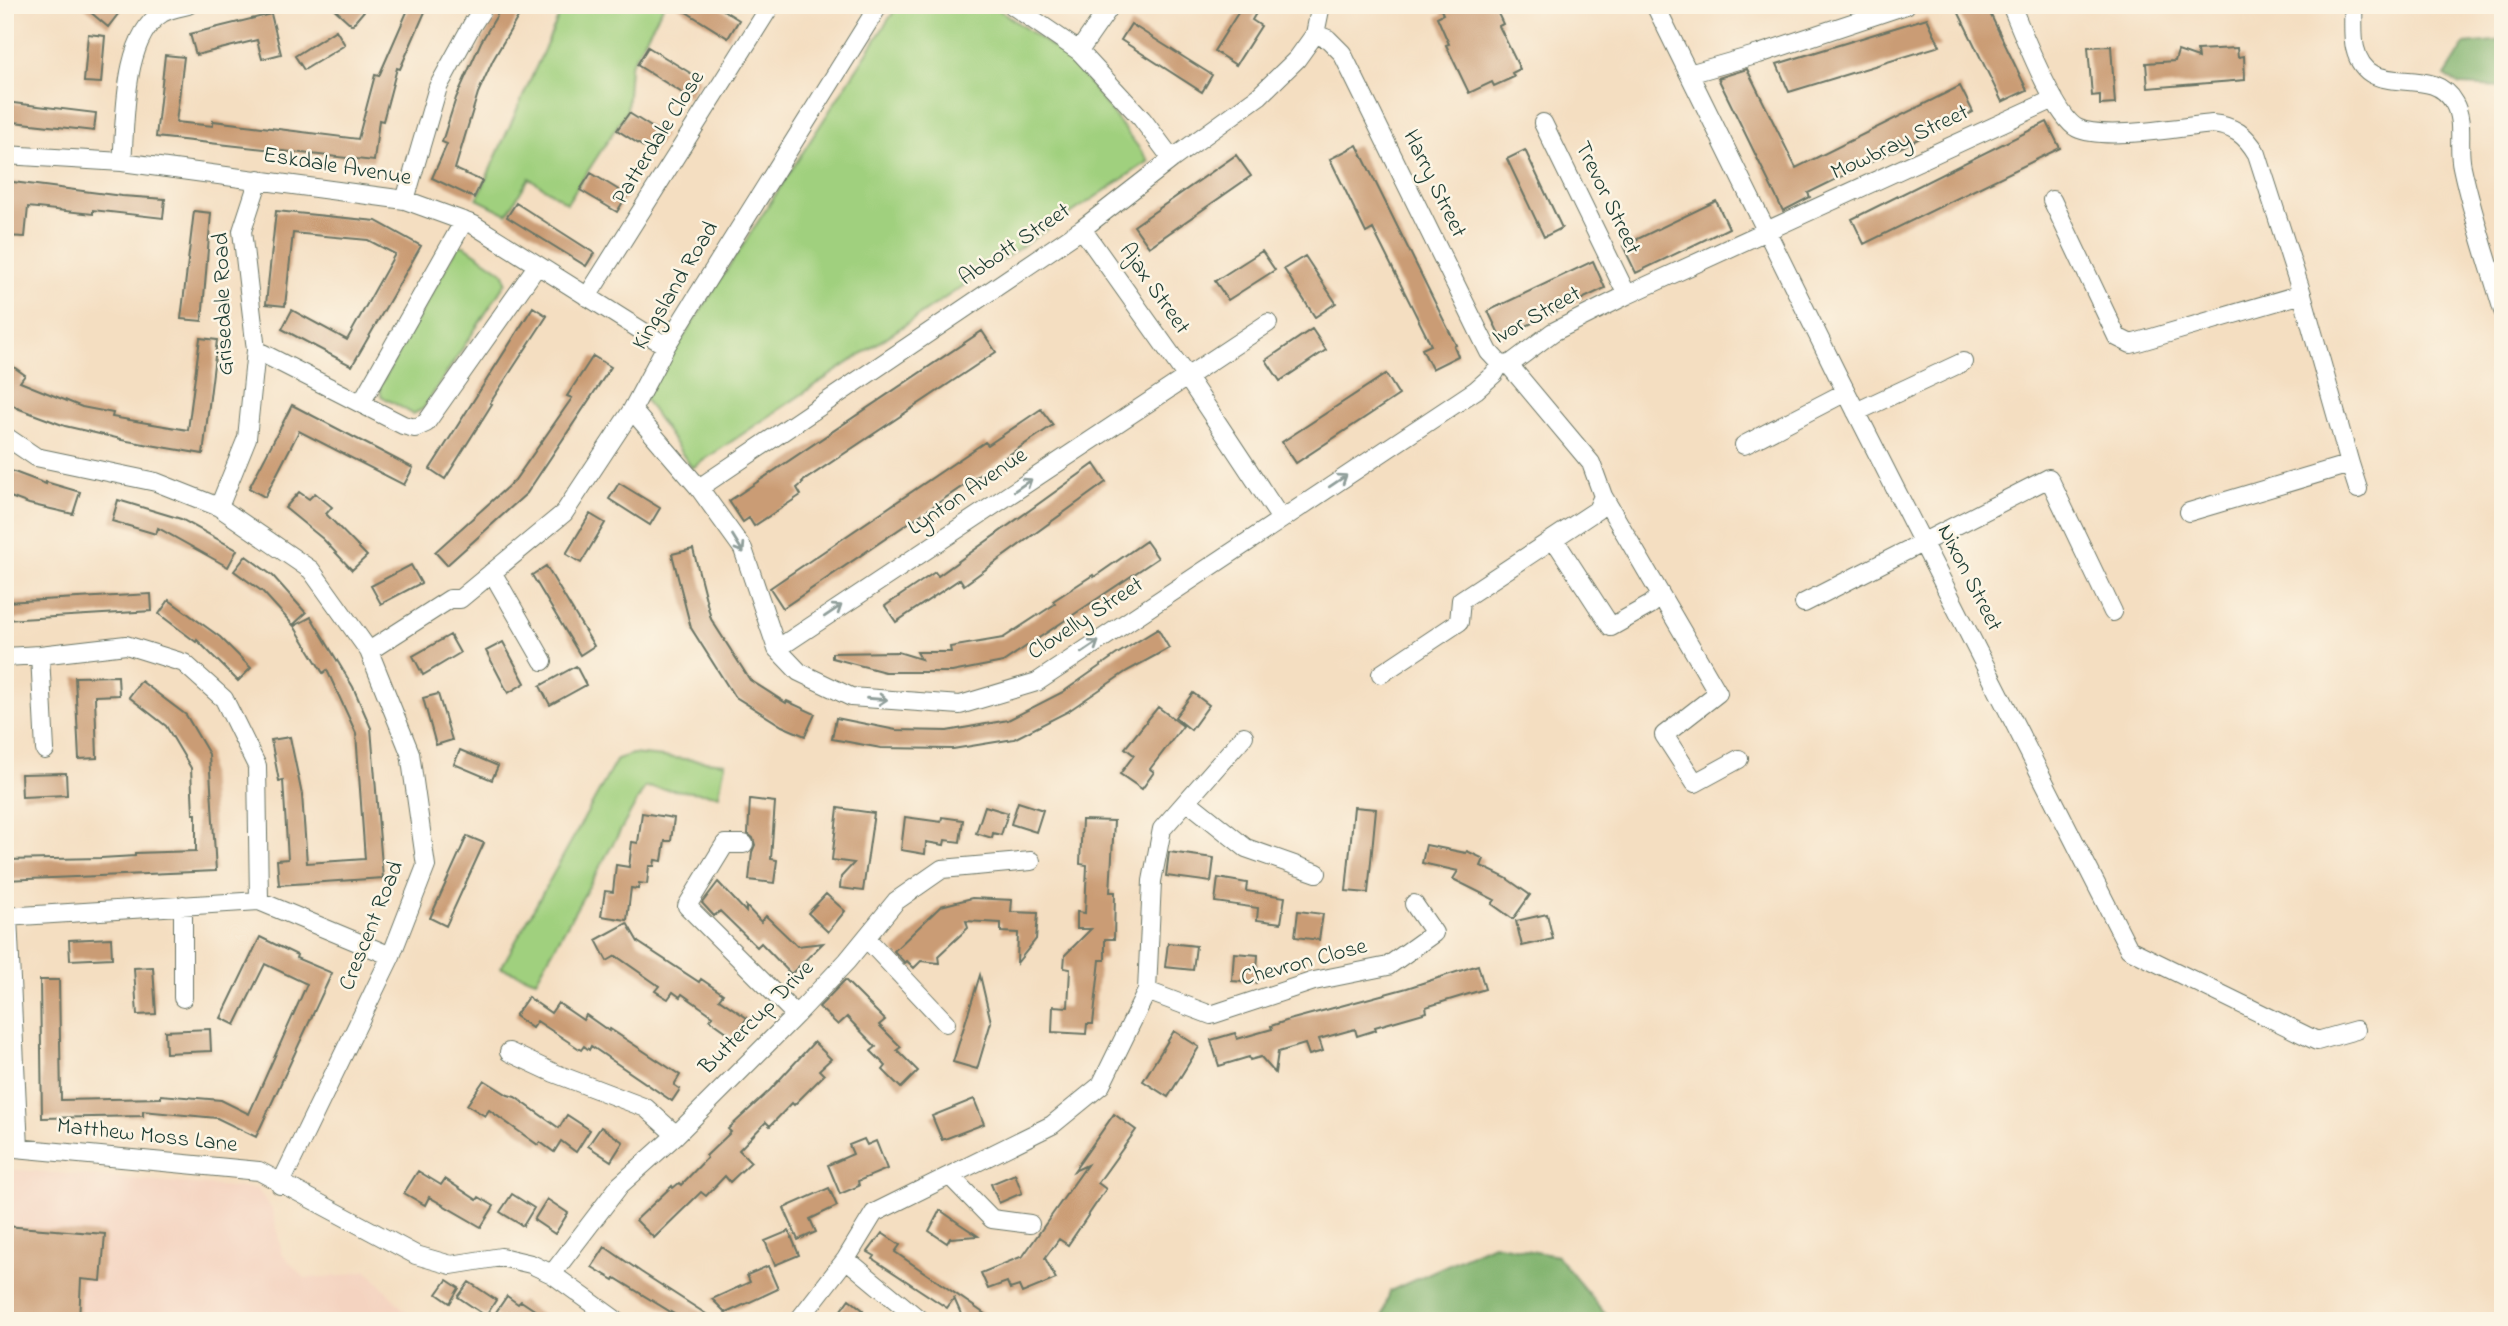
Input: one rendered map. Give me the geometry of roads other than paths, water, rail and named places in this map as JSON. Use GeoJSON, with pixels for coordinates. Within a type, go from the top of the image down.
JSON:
{"type":"FeatureCollection","features":[{"type":"Feature","properties":{"kind":"street"},"geometry":{"type":"LineString","coordinates":[[122,163],[132,60],[138,39],[149,24],[163,12],[188,5]]}},
{"type":"Feature","properties":{"kind":"street"},"geometry":{"type":"LineString","coordinates":[[405,200],[438,87],[485,5]]}},
{"type":"Feature","properties":{"kind":"street","name":"Patterdale Close"},"geometry":{"type":"LineString","coordinates":[[587,297],[771,5]]}},
{"type":"Feature","properties":{"kind":"street","name":"Kingsland Road"},"geometry":{"type":"LineString","coordinates":[[369,651],[450,599],[460,598],[564,513],[632,410],[666,346],[879,5]]}},
{"type":"Feature","properties":{"kind":"street"},"geometry":{"type":"LineString","coordinates":[[1012,5],[1079,51],[1142,119],[1172,159]]}},
{"type":"Feature","properties":{"kind":"street"},"geometry":{"type":"LineString","coordinates":[[1079,51],[1111,5]]}},
{"type":"Feature","properties":{"kind":"street","name":"Abbott Street"},"geometry":{"type":"LineString","coordinates":[[699,488],[1082,229],[1259,96],[1297,59],[1315,34],[1321,5]]}},
{"type":"Feature","properties":{"kind":"street","name":"Nixon Street"},"geometry":{"type":"LineString","coordinates":[[1654,5],[1856,412],[2129,949],[2317,1041],[2356,1030]]}},
{"type":"Feature","properties":{"kind":"street"},"geometry":{"type":"LineString","coordinates":[[1689,74],[1759,54],[1906,5]]}},
{"type":"Feature","properties":{"kind":"street"},"geometry":{"type":"LineString","coordinates":[[2011,5],[2054,99],[2074,127],[2105,134],[2212,124],[2225,125],[2248,138],[2257,154],[2302,294],[2358,489]]}},
{"type":"Feature","properties":{"kind":"street"},"geometry":{"type":"LineString","coordinates":[[2353,5],[2355,50],[2373,76],[2384,80],[2418,80],[2434,84],[2447,92],[2456,105],[2460,121],[2461,165],[2503,312]]}},
{"type":"Feature","properties":{"kind":"street","name":"Harry Street"},"geometry":{"type":"LineString","coordinates":[[1315,34],[1328,39],[1342,53],[1489,352],[1504,364],[1591,463],[1604,496],[1718,693],[1664,735],[1695,783],[1739,759]]}},
{"type":"Feature","properties":{"kind":"street","name":"Mowbray Street"},"geometry":{"type":"LineString","coordinates":[[1766,232],[2054,99]]}},
{"type":"Feature","properties":{"kind":"street","name":"Trevor Street"},"geometry":{"type":"LineString","coordinates":[[1543,122],[1627,295]]}},
{"type":"Feature","properties":{"kind":"street","name":"Eskdale Avenue"},"geometry":{"type":"LineString","coordinates":[[5,155],[122,163],[405,200],[474,225],[666,346]]}},
{"type":"Feature","properties":{"kind":"street","name":"Grisedale Road"},"geometry":{"type":"LineString","coordinates":[[219,507],[247,438],[256,350],[243,231],[259,179]]}},
{"type":"Feature","properties":{"kind":"street"},"geometry":{"type":"LineString","coordinates":[[2052,200],[2117,337],[2131,344],[2302,294]]}},
{"type":"Feature","properties":{"kind":"street"},"geometry":{"type":"LineString","coordinates":[[363,405],[365,396],[464,221]]}},
{"type":"Feature","properties":{"kind":"street","name":"Ajax Street"},"geometry":{"type":"LineString","coordinates":[[1082,229],[1281,519]]}},
{"type":"Feature","properties":{"kind":"street","name":"Ivor Street"},"geometry":{"type":"LineString","coordinates":[[1281,519],[1476,390],[1504,364],[1553,332],[1766,232]]}},
{"type":"Feature","properties":{"kind":"street"},"geometry":{"type":"LineString","coordinates":[[256,350],[363,405],[415,428],[426,423],[537,267]]}},
{"type":"Feature","properties":{"kind":"street"},"geometry":{"type":"LineString","coordinates":[[1186,377],[1268,323]]}},
{"type":"Feature","properties":{"kind":"street"},"geometry":{"type":"LineString","coordinates":[[1856,412],[1963,362]]}},
{"type":"Feature","properties":{"kind":"street","name":"Lynton Avenue"},"geometry":{"type":"LineString","coordinates":[[776,649],[1186,377]]}},
{"type":"Feature","properties":{"kind":"street"},"geometry":{"type":"LineString","coordinates":[[1744,444],[1846,392]]}},
{"type":"Feature","properties":{"kind":"street","name":"Clovelly Street"},"geometry":{"type":"LineString","coordinates":[[632,410],[699,488],[743,548],[776,649],[799,672],[852,697],[960,705],[1037,682],[1281,519]]}},
{"type":"Feature","properties":{"kind":"street","name":"Crescent Road"},"geometry":{"type":"LineString","coordinates":[[5,436],[36,457],[156,482],[219,507],[310,570],[369,651],[410,754],[426,866],[391,956],[280,1185]]}},
{"type":"Feature","properties":{"kind":"street"},"geometry":{"type":"LineString","coordinates":[[2189,512],[2350,464]]}},
{"type":"Feature","properties":{"kind":"street"},"geometry":{"type":"LineString","coordinates":[[1804,603],[2049,478],[2113,612]]}},
{"type":"Feature","properties":{"kind":"street"},"geometry":{"type":"LineString","coordinates":[[1381,674],[1458,622],[1461,600],[1597,510],[1604,496]]}},
{"type":"Feature","properties":{"kind":"street"},"geometry":{"type":"LineString","coordinates":[[1554,539],[1611,626],[1661,596]]}},
{"type":"Feature","properties":{"kind":"street"},"geometry":{"type":"LineString","coordinates":[[492,572],[543,662]]}},
{"type":"Feature","properties":{"kind":"street"},"geometry":{"type":"LineString","coordinates":[[5,657],[126,645],[184,663],[224,699],[257,766],[259,901]]}},
{"type":"Feature","properties":{"kind":"street"},"geometry":{"type":"LineString","coordinates":[[40,655],[45,750]]}},
{"type":"Feature","properties":{"kind":"street"},"geometry":{"type":"LineString","coordinates":[[798,1321],[846,1259],[874,1213],[1052,1125],[1101,1085],[1147,991],[1152,881],[1162,829],[1244,736]]}},
{"type":"Feature","properties":{"kind":"street"},"geometry":{"type":"LineString","coordinates":[[1187,801],[1247,848],[1317,873]]}},
{"type":"Feature","properties":{"kind":"street"},"geometry":{"type":"LineString","coordinates":[[744,844],[726,844],[687,906],[796,1015]]}},
{"type":"Feature","properties":{"kind":"street","name":"Buttercup Drive"},"geometry":{"type":"LineString","coordinates":[[552,1274],[620,1185],[676,1135],[796,1015],[847,961],[896,901],[942,869],[1031,861]]}},
{"type":"Feature","properties":{"kind":"street"},"geometry":{"type":"LineString","coordinates":[[12,1148],[7,917],[259,901],[391,956]]}},
{"type":"Feature","properties":{"kind":"street","name":"Chevron Close"},"geometry":{"type":"LineString","coordinates":[[1147,991],[1211,1015],[1314,981],[1388,966],[1434,933],[1414,904]]}},
{"type":"Feature","properties":{"kind":"street"},"geometry":{"type":"LineString","coordinates":[[183,905],[183,998]]}},
{"type":"Feature","properties":{"kind":"street"},"geometry":{"type":"LineString","coordinates":[[866,938],[946,1023]]}},
{"type":"Feature","properties":{"kind":"street"},"geometry":{"type":"LineString","coordinates":[[509,1052],[554,1073],[646,1108],[676,1135]]}},
{"type":"Feature","properties":{"kind":"street","name":"Matthew Moss Lane"},"geometry":{"type":"LineString","coordinates":[[12,1148],[259,1171],[280,1185],[416,1255],[451,1265],[501,1256],[531,1264],[552,1274],[617,1321]]}},
{"type":"Feature","properties":{"kind":"street"},"geometry":{"type":"LineString","coordinates":[[950,1176],[992,1219],[1030,1224]]}},
{"type":"Feature","properties":{"kind":"street"},"geometry":{"type":"LineString","coordinates":[[846,1259],[920,1321]]}}]}
